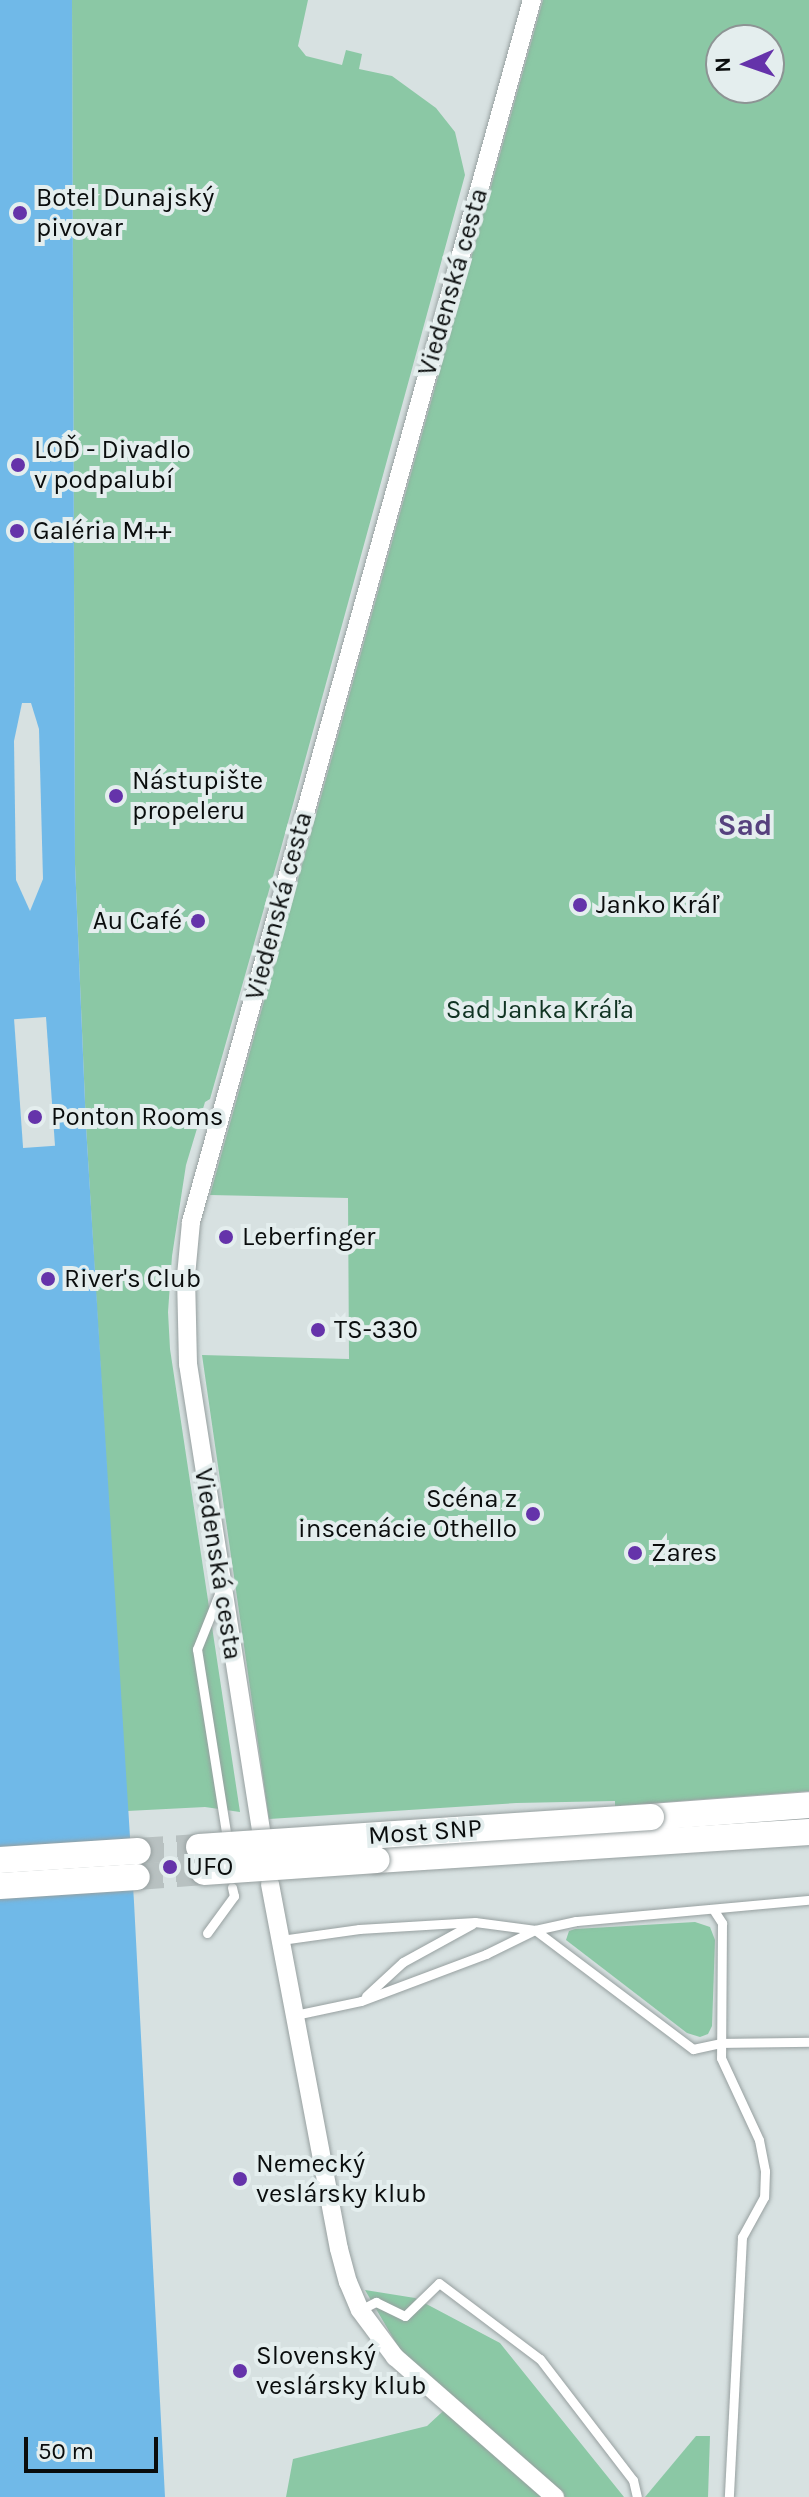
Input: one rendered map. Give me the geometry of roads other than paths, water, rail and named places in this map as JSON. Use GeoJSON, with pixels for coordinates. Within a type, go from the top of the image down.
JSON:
{"type":"FeatureCollection","features":[{"type":"Feature","properties":{"kind":"main road"},"geometry":{"type":"LineString","coordinates":[[652,1829],[809,1805]]}},
{"type":"Feature","properties":{"kind":"main road"},"geometry":{"type":"LineString","coordinates":[[652,1829],[809,1832]]}},
{"type":"Feature","properties":{"kind":"main road","name":"Most SNP"},"geometry":{"type":"LineString","coordinates":[[202,1860],[652,1829]]}},
{"type":"Feature","properties":{"kind":"main road"},"geometry":{"type":"LineString","coordinates":[[0,1860],[137,1864],[0,1886]]}},
{"type":"Feature","properties":{"kind":"street","name":"Viedenská cesta"},"geometry":{"type":"LineString","coordinates":[[261,1830],[188,1364],[186,1276],[191,1222],[532,0]]}},
{"type":"Feature","properties":{"kind":"street"},"geometry":{"type":"LineString","coordinates":[[270,1884],[339,2249],[360,2310],[395,2357],[555,2497]]}},
{"type":"Feature","properties":{"kind":"lane"},"geometry":{"type":"LineString","coordinates":[[222,1586],[197,1649],[226,1832]]}},
{"type":"Feature","properties":{"kind":"lane"},"geometry":{"type":"LineString","coordinates":[[207,1933],[234,1896],[232,1887]]}},
{"type":"Feature","properties":{"kind":"lane"},"geometry":{"type":"LineString","coordinates":[[295,2015],[361,2001],[486,1954],[535,1930],[607,1917],[809,1900]]}},
{"type":"Feature","properties":{"kind":"lane"},"geometry":{"type":"LineString","coordinates":[[713,1909],[722,1923],[721,2058],[759,2140],[765,2171],[764,2197],[742,2237],[729,2497]]}},
{"type":"Feature","properties":{"kind":"lane"},"geometry":{"type":"LineString","coordinates":[[361,2001],[403,1962],[475,1922]]}},
{"type":"Feature","properties":{"kind":"lane"},"geometry":{"type":"LineString","coordinates":[[281,1940],[359,1929],[475,1922],[535,1930],[693,2049],[721,2043],[809,2042]]}},
{"type":"Feature","properties":{"kind":"lane"},"geometry":{"type":"LineString","coordinates":[[360,2310],[376,2302],[405,2316],[439,2283],[540,2359],[633,2480],[637,2497]]}},
{"type":"Feature","properties":{"kind":"water"},"geometry":{"type":"Polygon","coordinates":[[[0,0],[72,0],[75,864],[86,1126],[134,1902],[165,2497],[0,2497],[0,0]]]}},
{"type":"Feature","properties":{"kind":"tunnel"},"geometry":{"type":"LineString","coordinates":[[138,1851],[199,1847]]}},
{"type":"Feature","properties":{"kind":"tunnel"},"geometry":{"type":"LineString","coordinates":[[137,1877],[204,1872]]}},
{"type":"Feature","properties":{"kind":"place","name":"Botel Dunajský pivovar"},"geometry":{"type":"Point","coordinates":[20,213]}},
{"type":"Feature","properties":{"kind":"place","name":"LOĎ - Divadlo v podpalubí"},"geometry":{"type":"Point","coordinates":[18,465]}},
{"type":"Feature","properties":{"kind":"place","name":"Galéria M++"},"geometry":{"type":"Point","coordinates":[17,531]}},
{"type":"Feature","properties":{"kind":"place","name":"Nástupište propeleru"},"geometry":{"type":"Point","coordinates":[116,796]}},
{"type":"Feature","properties":{"kind":"place","name":"Janko Kráľ"},"geometry":{"type":"Point","coordinates":[580,905]}},
{"type":"Feature","properties":{"kind":"place","name":"Au Café"},"geometry":{"type":"Point","coordinates":[198,921]}},
{"type":"Feature","properties":{"kind":"place","name":"Ponton Rooms"},"geometry":{"type":"Point","coordinates":[35,1117]}},
{"type":"Feature","properties":{"kind":"place","name":"Leberfinger"},"geometry":{"type":"Point","coordinates":[226,1237]}},
{"type":"Feature","properties":{"kind":"place","name":"River's Club"},"geometry":{"type":"Point","coordinates":[48,1279]}},
{"type":"Feature","properties":{"kind":"place","name":"TS-330"},"geometry":{"type":"Point","coordinates":[318,1330]}},
{"type":"Feature","properties":{"kind":"place","name":"Scéna z inscenácie Othello"},"geometry":{"type":"Point","coordinates":[533,1514]}},
{"type":"Feature","properties":{"kind":"place","name":"Zares"},"geometry":{"type":"Point","coordinates":[635,1553]}},
{"type":"Feature","properties":{"kind":"place","name":"UFO"},"geometry":{"type":"Point","coordinates":[170,1867]}},
{"type":"Feature","properties":{"kind":"place","name":"Nemecký veslársky klub"},"geometry":{"type":"Point","coordinates":[240,2179]}},
{"type":"Feature","properties":{"kind":"place","name":"Slovenský veslársky klub"},"geometry":{"type":"Point","coordinates":[240,2371]}},
{"type":"Feature","properties":{"kind":"district","name":"Sad"},"geometry":{"type":"Point","coordinates":[745,825]}},
{"type":"Feature","properties":{"kind":"park label","name":"Sad Janka Kráľa"},"geometry":{"type":"Point","coordinates":[540,1010]}}]}
